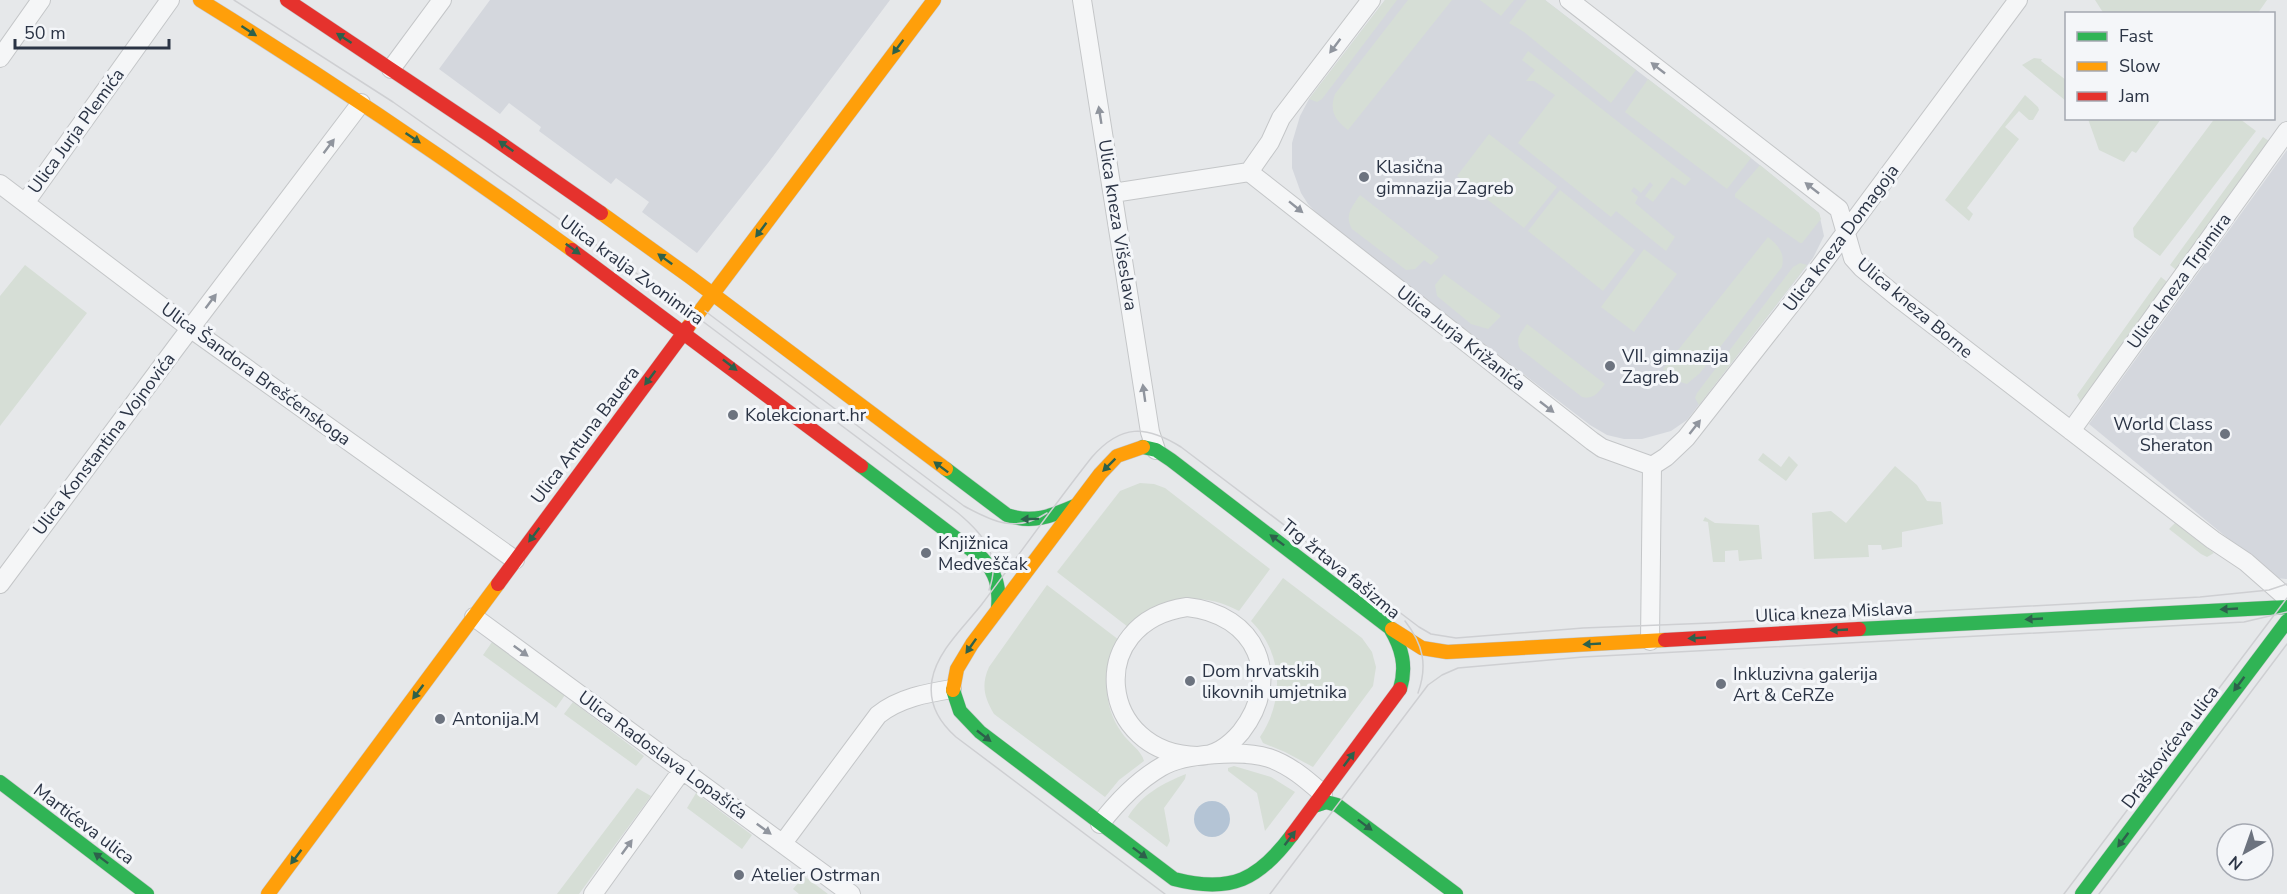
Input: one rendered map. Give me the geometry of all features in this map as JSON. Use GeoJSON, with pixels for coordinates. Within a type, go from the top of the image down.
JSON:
{"type":"FeatureCollection","features":[{"type":"Feature","properties":{"kind":"main road","name":"Ulica kralja Zvonimira"},"geometry":{"type":"LineString","coordinates":[[200,0],[362,103],[506,200],[685,331],[981,556],[988,563],[998,581],[1001,591],[998,608]]}},
{"type":"Feature","properties":{"kind":"main road","name":"Ulica kralja Zvonimira"},"geometry":{"type":"LineString","coordinates":[[287,0],[565,188],[712,294],[1007,515],[1016,519],[1034,520],[1076,506]]}},
{"type":"Feature","properties":{"kind":"main road","name":"Ulica Antuna Bauera"},"geometry":{"type":"LineString","coordinates":[[268,894],[712,294],[934,0]]}},
{"type":"Feature","properties":{"kind":"main road"},"geometry":{"type":"LineString","coordinates":[[952,689],[955,672],[962,659],[1100,474],[1117,456],[1143,447],[1156,450]]}},
{"type":"Feature","properties":{"kind":"main road","name":"Trg žrtava fašizma"},"geometry":{"type":"LineString","coordinates":[[952,689],[960,712],[969,723],[1100,824],[1192,891],[1227,892],[1246,885],[1265,870],[1400,689],[1403,679],[1403,656],[1397,638],[1390,628],[1156,450]]}},
{"type":"Feature","properties":{"kind":"main road","name":"Ulica kneza Mislava"},"geometry":{"type":"LineString","coordinates":[[1390,628],[1414,646],[1443,652],[2287,607]]}},
{"type":"Feature","properties":{"kind":"main road","name":"Draškovićeva ulica"},"geometry":{"type":"LineString","coordinates":[[2082,894],[2287,621]]}},
{"type":"Feature","properties":{"kind":"main road","name":"Martićeva ulica"},"geometry":{"type":"LineString","coordinates":[[0,782],[147,894]]}},
{"type":"Feature","properties":{"kind":"main road"},"geometry":{"type":"LineString","coordinates":[[1319,800],[1337,805],[1456,894]]}},
{"type":"Feature","properties":{"kind":"street"},"geometry":{"type":"LineString","coordinates":[[0,58],[41,0]]}},
{"type":"Feature","properties":{"kind":"street","name":"Ulica Jurja Plemića"},"geometry":{"type":"LineString","coordinates":[[25,203],[170,0]]}},
{"type":"Feature","properties":{"kind":"street"},"geometry":{"type":"LineString","coordinates":[[391,69],[442,0]]}},
{"type":"Feature","properties":{"kind":"street","name":"Ulica kneza Višeslava"},"geometry":{"type":"LineString","coordinates":[[1082,0],[1150,432],[1156,450]]}},
{"type":"Feature","properties":{"kind":"street"},"geometry":{"type":"LineString","coordinates":[[1113,193],[1249,172],[1270,142],[1281,118],[1371,0]]}},
{"type":"Feature","properties":{"kind":"street","name":"Ulica kneza Borne"},"geometry":{"type":"LineString","coordinates":[[1569,0],[1839,209],[1853,258],[1862,268],[2213,540],[2246,562],[2287,598]]}},
{"type":"Feature","properties":{"kind":"street","name":"Ulica kneza Domagoja"},"geometry":{"type":"LineString","coordinates":[[1652,466],[1666,457],[1686,438],[1846,232],[2018,0]]}},
{"type":"Feature","properties":{"kind":"street","name":"Ulica Konstantina Vojnovića"},"geometry":{"type":"LineString","coordinates":[[0,584],[190,328],[362,103]]}},
{"type":"Feature","properties":{"kind":"street","name":"Ulica kneza Trpimira"},"geometry":{"type":"LineString","coordinates":[[2071,431],[2287,131]]}},
{"type":"Feature","properties":{"kind":"street","name":"Ulica Jurja Križanića"},"geometry":{"type":"LineString","coordinates":[[1249,172],[1592,441],[1602,448],[1652,466]]}},
{"type":"Feature","properties":{"kind":"street","name":"Ulica Šandora Brešćenskoga"},"geometry":{"type":"LineString","coordinates":[[0,184],[190,328],[515,560]]}},
{"type":"Feature","properties":{"kind":"street"},"geometry":{"type":"LineString","coordinates":[[1650,641],[1652,466]]}},
{"type":"Feature","properties":{"kind":"street"},"geometry":{"type":"LineString","coordinates":[[1100,824],[1138,784],[1163,766],[1200,756],[1229,746],[1253,716],[1261,694],[1262,671],[1255,650],[1243,631],[1226,617],[1205,609],[1187,607],[1169,610],[1152,617],[1138,627],[1126,641],[1117,663],[1115,687],[1121,710],[1134,730],[1153,745],[1175,753],[1200,756],[1244,753],[1271,759],[1299,774],[1319,800]]}},
{"type":"Feature","properties":{"kind":"street","name":"Ulica Radoslava Lopašića"},"geometry":{"type":"LineString","coordinates":[[474,617],[851,894]]}},
{"type":"Feature","properties":{"kind":"street"},"geometry":{"type":"LineString","coordinates":[[783,843],[878,714],[902,701],[952,689]]}},
{"type":"Feature","properties":{"kind":"street"},"geometry":{"type":"LineString","coordinates":[[593,894],[683,769]]}},
{"type":"Feature","properties":{"kind":"street"},"geometry":{"type":"LineString","coordinates":[[1257,894],[1265,870]]}},
{"type":"Feature","properties":{"kind":"shaded area"},"geometry":{"type":"Polygon","coordinates":[[[490,0],[890,0],[768,163],[697,253],[642,212],[649,202],[616,178],[611,184],[539,131],[541,127],[509,103],[500,114],[439,69],[490,0]]]}},
{"type":"Feature","properties":{"kind":"shaded area"},"geometry":{"type":"Polygon","coordinates":[[[1385,0],[1545,0],[1819,213],[1824,236],[1813,258],[1687,420],[1671,431],[1642,439],[1624,439],[1607,435],[1590,425],[1326,223],[1308,204],[1301,193],[1292,168],[1292,143],[1300,116],[1309,99],[1385,0]]]}},
{"type":"Feature","properties":{"kind":"shaded area"},"geometry":{"type":"Polygon","coordinates":[[[1385,0],[1397,0],[1322,99],[1317,102],[1309,99],[1385,0]]]}},
{"type":"Feature","properties":{"kind":"shaded area"},"geometry":{"type":"Polygon","coordinates":[[[1408,0],[1452,0],[1348,130],[1334,115],[1335,94],[1408,0]]]}},
{"type":"Feature","properties":{"kind":"shaded area"},"geometry":{"type":"Polygon","coordinates":[[[1480,0],[1514,0],[1501,16],[1480,0]]]}},
{"type":"Feature","properties":{"kind":"shaded area"},"geometry":{"type":"Polygon","coordinates":[[[1527,0],[1545,0],[1636,70],[1611,103],[1524,32],[1509,23],[1527,0]]]}},
{"type":"Feature","properties":{"kind":"shaded area"},"geometry":{"type":"Polygon","coordinates":[[[2095,0],[2267,0],[2259,12],[2103,12],[2095,0]]]}},
{"type":"Feature","properties":{"kind":"shaded area"},"geometry":{"type":"Polygon","coordinates":[[[1528,51],[1691,179],[1685,186],[1672,177],[1653,202],[1645,196],[1653,185],[1650,182],[1641,193],[1634,187],[1631,191],[1638,197],[1635,203],[1675,237],[1666,251],[1616,211],[1611,217],[1518,143],[1555,95],[1534,81],[1526,81],[1535,70],[1522,60],[1528,51]]]}},
{"type":"Feature","properties":{"kind":"shaded area"},"geometry":{"type":"Polygon","coordinates":[[[2034,58],[2042,59],[2041,61],[2065,79],[2065,100],[2022,65],[2034,58]]]}},
{"type":"Feature","properties":{"kind":"shaded area"},"geometry":{"type":"Polygon","coordinates":[[[1648,79],[1751,158],[1727,189],[1625,112],[1648,79]]]}},
{"type":"Feature","properties":{"kind":"shaded area"},"geometry":{"type":"Polygon","coordinates":[[[2025,95],[2039,110],[2033,120],[2029,120],[2019,111],[2005,127],[2019,139],[1967,208],[1973,214],[1969,221],[1945,200],[2025,95]]]}},
{"type":"Feature","properties":{"kind":"shaded area"},"geometry":{"type":"Polygon","coordinates":[[[2088,120],[2160,120],[2136,153],[2132,151],[2124,162],[2099,150],[2088,120]]]}},
{"type":"Feature","properties":{"kind":"shaded area"},"geometry":{"type":"Polygon","coordinates":[[[2214,120],[2241,120],[2256,131],[2160,256],[2134,237],[2133,228],[2214,120]]]}},
{"type":"Feature","properties":{"kind":"shaded area"},"geometry":{"type":"Polygon","coordinates":[[[1489,134],[1557,187],[1524,228],[1457,176],[1489,134]]]}},
{"type":"Feature","properties":{"kind":"shaded area"},"geometry":{"type":"Polygon","coordinates":[[[2263,137],[2272,143],[2180,273],[2170,265],[2263,137]]]}},
{"type":"Feature","properties":{"kind":"shaded area"},"geometry":{"type":"Polygon","coordinates":[[[2287,150],[2286,579],[2276,578],[2089,424],[2287,150]]]}},
{"type":"Feature","properties":{"kind":"shaded area"},"geometry":{"type":"Polygon","coordinates":[[[1760,165],[1819,213],[1821,219],[1802,243],[1735,197],[1735,194],[1760,165]]]}},
{"type":"Feature","properties":{"kind":"shaded area"},"geometry":{"type":"Polygon","coordinates":[[[1560,190],[1635,250],[1603,291],[1528,231],[1560,190]]]}},
{"type":"Feature","properties":{"kind":"shaded area"},"geometry":{"type":"Polygon","coordinates":[[[1360,195],[1439,257],[1431,265],[1424,260],[1415,269],[1406,270],[1352,229],[1349,215],[1360,195]]]}},
{"type":"Feature","properties":{"kind":"shaded area"},"geometry":{"type":"Polygon","coordinates":[[[1768,237],[1780,250],[1783,258],[1782,267],[1700,373],[1687,384],[1677,381],[1663,369],[1768,237]]]}},
{"type":"Feature","properties":{"kind":"shaded area"},"geometry":{"type":"Polygon","coordinates":[[[1644,249],[1677,274],[1634,332],[1601,307],[1644,249]]]}},
{"type":"Feature","properties":{"kind":"shaded area"},"geometry":{"type":"Polygon","coordinates":[[[1800,263],[1807,265],[1699,405],[1695,398],[1697,393],[1793,267],[1800,263]]]}},
{"type":"Feature","properties":{"kind":"shaded area"},"geometry":{"type":"Polygon","coordinates":[[[25,265],[87,313],[0,426],[0,296],[25,265]]]}},
{"type":"Feature","properties":{"kind":"shaded area"},"geometry":{"type":"Polygon","coordinates":[[[1444,274],[1501,316],[1488,329],[1471,324],[1437,296],[1435,285],[1444,274]]]}},
{"type":"Feature","properties":{"kind":"shaded area"},"geometry":{"type":"Polygon","coordinates":[[[2161,277],[2171,285],[2082,404],[2077,395],[2161,277]]]}},
{"type":"Feature","properties":{"kind":"shaded area"},"geometry":{"type":"Polygon","coordinates":[[[1527,324],[1605,384],[1600,390],[1593,396],[1582,397],[1520,349],[1518,339],[1527,324]]]}},
{"type":"Feature","properties":{"kind":"shaded area"},"geometry":{"type":"Polygon","coordinates":[[[1763,453],[1781,467],[1789,456],[1798,465],[1786,481],[1758,460],[1763,453]]]}},
{"type":"Feature","properties":{"kind":"shaded area"},"geometry":{"type":"Polygon","coordinates":[[[1895,466],[1917,485],[1927,501],[1941,502],[1943,524],[1902,532],[1902,547],[1882,550],[1881,545],[1868,545],[1869,557],[1814,559],[1812,513],[1831,511],[1846,523],[1895,466]]]}},
{"type":"Feature","properties":{"kind":"shaded area"},"geometry":{"type":"Polygon","coordinates":[[[1140,483],[1165,488],[1270,569],[1239,611],[1210,601],[1180,600],[1152,608],[1128,627],[1057,572],[1120,491],[1140,483]]]}},
{"type":"Feature","properties":{"kind":"shaded area"},"geometry":{"type":"Polygon","coordinates":[[[1705,517],[1715,523],[1759,525],[1762,559],[1739,561],[1738,550],[1725,551],[1725,562],[1713,562],[1708,522],[1703,521],[1705,517]]]}},
{"type":"Feature","properties":{"kind":"shaded area"},"geometry":{"type":"Polygon","coordinates":[[[2175,523],[2214,553],[2207,557],[2201,554],[2169,529],[2175,523]]]}},
{"type":"Feature","properties":{"kind":"shaded area"},"geometry":{"type":"Polygon","coordinates":[[[1283,578],[1362,638],[1372,652],[1376,667],[1373,686],[1313,767],[1263,743],[1260,737],[1274,708],[1277,677],[1275,662],[1269,647],[1251,621],[1283,578]]]}},
{"type":"Feature","properties":{"kind":"shaded area"},"geometry":{"type":"Polygon","coordinates":[[[1047,585],[1119,640],[1109,662],[1108,699],[1115,722],[1144,761],[1119,780],[1105,797],[994,714],[986,696],[984,685],[989,667],[1047,585]]]}},
{"type":"Feature","properties":{"kind":"shaded area"},"geometry":{"type":"Polygon","coordinates":[[[492,642],[565,695],[556,708],[483,655],[492,642]]]}},
{"type":"Feature","properties":{"kind":"shaded area"},"geometry":{"type":"Polygon","coordinates":[[[573,702],[644,756],[636,766],[564,714],[573,702]]]}},
{"type":"Feature","properties":{"kind":"shaded area"},"geometry":{"type":"Polygon","coordinates":[[[1234,766],[1271,777],[1295,792],[1265,831],[1257,793],[1228,771],[1228,768],[1234,766]]]}},
{"type":"Feature","properties":{"kind":"shaded area"},"geometry":{"type":"Polygon","coordinates":[[[1186,774],[1185,779],[1164,808],[1170,841],[1167,847],[1128,817],[1139,802],[1153,791],[1186,774]]]}},
{"type":"Feature","properties":{"kind":"shaded area"},"geometry":{"type":"Polygon","coordinates":[[[637,788],[651,796],[579,894],[557,894],[637,788]]]}},
{"type":"Feature","properties":{"kind":"shaded area"},"geometry":{"type":"Polygon","coordinates":[[[696,793],[752,835],[742,849],[687,808],[696,793]]]}},
{"type":"Feature","properties":{"kind":"shaded area"},"geometry":{"type":"Polygon","coordinates":[[[804,876],[828,894],[799,894],[793,889],[804,876]]]}},
{"type":"Feature","properties":{"kind":"water"},"geometry":{"type":"Polygon","coordinates":[[[1212,801],[1225,806],[1230,819],[1225,832],[1212,837],[1199,832],[1194,819],[1199,806],[1212,801]]]}},
{"type":"Feature","properties":{"kind":"tram line"},"geometry":{"type":"LineString","coordinates":[[234,0],[393,102],[673,299],[958,513],[975,529],[988,546],[993,566],[989,590]]}},
{"type":"Feature","properties":{"kind":"tram line"},"geometry":{"type":"LineString","coordinates":[[705,311],[964,506],[995,521],[1015,524],[1025,523],[1047,513]]}},
{"type":"Feature","properties":{"kind":"tram line"},"geometry":{"type":"LineString","coordinates":[[1165,894],[956,737],[936,712],[931,688],[935,669],[946,649],[1092,457],[1113,438],[1134,431],[1156,435],[1181,447],[1419,627],[1431,634],[1456,638],[1583,628],[2200,597],[2269,590],[2287,584]]}},
{"type":"Feature","properties":{"kind":"tram line"},"geometry":{"type":"LineString","coordinates":[[2064,894],[2287,598]]}},
{"type":"Feature","properties":{"kind":"tram line"},"geometry":{"type":"LineString","coordinates":[[1270,894],[1428,685],[1458,668],[1583,657],[2244,622],[2287,612]]}},
{"type":"Feature","properties":{"kind":"tram line"},"geometry":{"type":"LineString","coordinates":[[1405,621],[1416,638],[1422,655],[1423,673],[1418,693]]}},
{"type":"Feature","properties":{"kind":"tram line"},"geometry":{"type":"LineString","coordinates":[[2099,894],[2287,644]]}},
{"type":"Feature","properties":{"kind":"traffic: fast"},"geometry":{"type":"LineString","coordinates":[[1143,447],[1156,450],[1171,460],[1390,628],[1402,657],[1403,673],[1400,689]]}},
{"type":"Feature","properties":{"kind":"traffic: fast"},"geometry":{"type":"LineString","coordinates":[[861,466],[982,558],[991,569],[996,581],[998,608]]}},
{"type":"Feature","properties":{"kind":"traffic: fast"},"geometry":{"type":"LineString","coordinates":[[946,469],[1007,515],[1016,518],[1033,519],[1050,516],[1075,506]]}},
{"type":"Feature","properties":{"kind":"traffic: fast"},"geometry":{"type":"LineString","coordinates":[[1859,629],[2287,607]]}},
{"type":"Feature","properties":{"kind":"traffic: fast"},"geometry":{"type":"LineString","coordinates":[[2082,894],[2287,621]]}},
{"type":"Feature","properties":{"kind":"traffic: fast"},"geometry":{"type":"LineString","coordinates":[[953,690],[960,711],[980,732],[1174,879],[1212,885],[1242,879],[1268,863],[1292,835]]}},
{"type":"Feature","properties":{"kind":"traffic: fast"},"geometry":{"type":"LineString","coordinates":[[0,782],[147,894]]}},
{"type":"Feature","properties":{"kind":"traffic: fast"},"geometry":{"type":"LineString","coordinates":[[1314,806],[1326,802],[1337,805],[1456,894]]}},
{"type":"Feature","properties":{"kind":"traffic: slow"},"geometry":{"type":"LineString","coordinates":[[200,0],[389,122],[572,250]]}},
{"type":"Feature","properties":{"kind":"traffic: slow"},"geometry":{"type":"LineString","coordinates":[[688,327],[934,0]]}},
{"type":"Feature","properties":{"kind":"traffic: slow"},"geometry":{"type":"LineString","coordinates":[[601,213],[946,469]]}},
{"type":"Feature","properties":{"kind":"traffic: slow"},"geometry":{"type":"LineString","coordinates":[[953,690],[957,669],[972,644],[1100,474],[1117,456],[1143,447]]}},
{"type":"Feature","properties":{"kind":"traffic: slow"},"geometry":{"type":"LineString","coordinates":[[268,894],[498,584]]}},
{"type":"Feature","properties":{"kind":"traffic: slow"},"geometry":{"type":"LineString","coordinates":[[1392,629],[1422,648],[1447,652],[1665,640]]}},
{"type":"Feature","properties":{"kind":"traffic: jam"},"geometry":{"type":"LineString","coordinates":[[287,0],[601,213]]}},
{"type":"Feature","properties":{"kind":"traffic: jam"},"geometry":{"type":"LineString","coordinates":[[572,250],[861,466]]}},
{"type":"Feature","properties":{"kind":"traffic: jam"},"geometry":{"type":"LineString","coordinates":[[498,584],[688,327]]}},
{"type":"Feature","properties":{"kind":"traffic: jam"},"geometry":{"type":"LineString","coordinates":[[1665,640],[1859,629]]}},
{"type":"Feature","properties":{"kind":"traffic: jam"},"geometry":{"type":"LineString","coordinates":[[1292,835],[1400,689]]}},
{"type":"Feature","properties":{"kind":"place","name":"Klasična gimnazija Zagreb"},"geometry":{"type":"Point","coordinates":[1364,177]}},
{"type":"Feature","properties":{"kind":"place","name":"VII. gimnazija Zagreb"},"geometry":{"type":"Point","coordinates":[1610,366]}},
{"type":"Feature","properties":{"kind":"place","name":"Kolekcionart.hr"},"geometry":{"type":"Point","coordinates":[733,415]}},
{"type":"Feature","properties":{"kind":"place","name":"World Class Sheraton"},"geometry":{"type":"Point","coordinates":[2225,434]}},
{"type":"Feature","properties":{"kind":"place","name":"Knjižnica Medveščak"},"geometry":{"type":"Point","coordinates":[926,553]}},
{"type":"Feature","properties":{"kind":"place","name":"Dom hrvatskih likovnih umjetnika"},"geometry":{"type":"Point","coordinates":[1190,681]}},
{"type":"Feature","properties":{"kind":"place","name":"Inkluzivna galerija Art & CeRZe"},"geometry":{"type":"Point","coordinates":[1721,684]}},
{"type":"Feature","properties":{"kind":"place","name":"Antonija.M"},"geometry":{"type":"Point","coordinates":[440,719]}},
{"type":"Feature","properties":{"kind":"place","name":"Atelier Ostrman"},"geometry":{"type":"Point","coordinates":[739,875]}}]}
